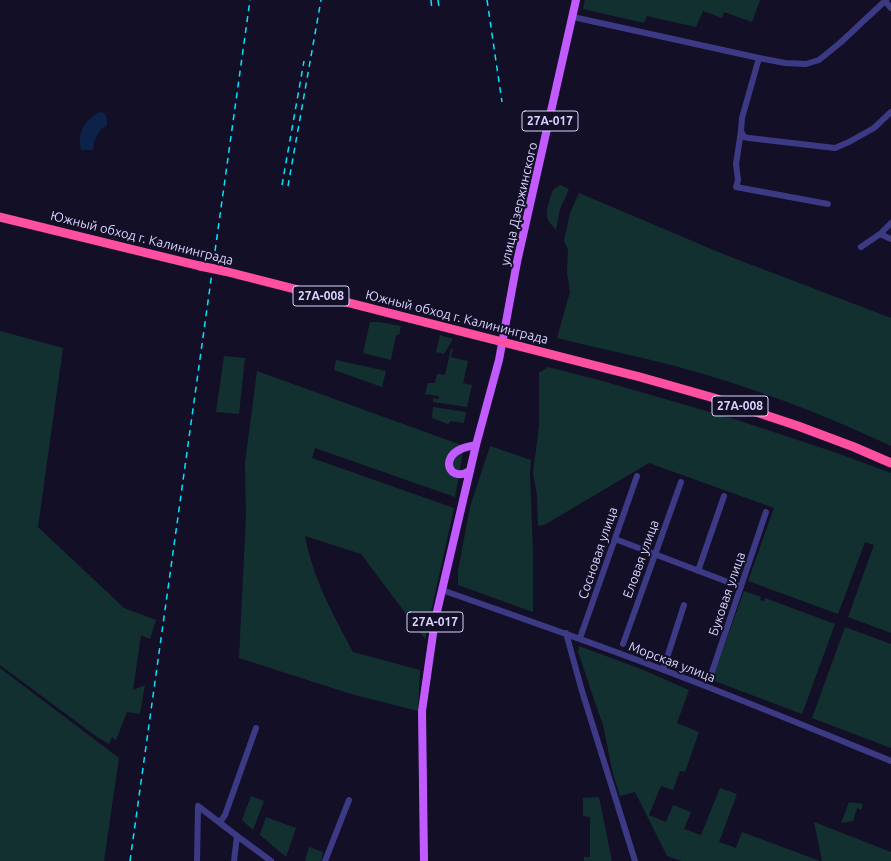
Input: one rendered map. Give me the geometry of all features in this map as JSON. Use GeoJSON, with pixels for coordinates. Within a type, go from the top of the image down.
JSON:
{"type":"FeatureCollection","features":[{"type":"Feature","properties":{"kind":"highway","name":"Южный обход г. Калининграда"},"geometry":{"type":"LineString","coordinates":[[3,218],[224,271],[640,377],[714,398],[798,426],[891,462]]}},
{"type":"Feature","properties":{"kind":"main road","name":"улица Дзержинского"},"geometry":{"type":"LineString","coordinates":[[502,342],[517,262],[576,0]]}},
{"type":"Feature","properties":{"kind":"main road","name":"27А-017"},"geometry":{"type":"LineString","coordinates":[[424,861],[422,711],[435,620],[476,445],[499,360],[502,342]]}},
{"type":"Feature","properties":{"kind":"main road"},"geometry":{"type":"LineString","coordinates":[[470,471],[461,475],[455,474],[450,470],[449,462],[450,458],[455,452],[461,448],[476,445]]}},
{"type":"Feature","properties":{"kind":"street"},"geometry":{"type":"LineString","coordinates":[[573,17],[759,58],[785,63],[806,64],[819,60],[886,1],[891,8]]}},
{"type":"Feature","properties":{"kind":"street"},"geometry":{"type":"LineString","coordinates":[[759,58],[742,118],[736,164],[738,180],[736,187],[828,204]]}},
{"type":"Feature","properties":{"kind":"street"},"geometry":{"type":"LineString","coordinates":[[741,131],[744,137],[749,138],[835,148],[874,128],[891,112]]}},
{"type":"Feature","properties":{"kind":"street"},"geometry":{"type":"LineString","coordinates":[[861,247],[880,234],[891,223]]}},
{"type":"Feature","properties":{"kind":"street"},"geometry":{"type":"LineString","coordinates":[[880,234],[891,239]]}},
{"type":"Feature","properties":{"kind":"street","name":"Сосновая улица"},"geometry":{"type":"LineString","coordinates":[[580,638],[637,476]]}},
{"type":"Feature","properties":{"kind":"street","name":"Еловая улица"},"geometry":{"type":"LineString","coordinates":[[623,644],[681,482]]}},
{"type":"Feature","properties":{"kind":"street"},"geometry":{"type":"LineString","coordinates":[[698,570],[724,496]]}},
{"type":"Feature","properties":{"kind":"street","name":"Буковая улица"},"geometry":{"type":"LineString","coordinates":[[710,675],[766,512]]}},
{"type":"Feature","properties":{"kind":"street"},"geometry":{"type":"LineString","coordinates":[[615,539],[741,587]]}},
{"type":"Feature","properties":{"kind":"street","name":"Морская улица"},"geometry":{"type":"LineString","coordinates":[[442,590],[580,638],[787,718],[891,761]]}},
{"type":"Feature","properties":{"kind":"street"},"geometry":{"type":"LineString","coordinates":[[663,670],[684,605]]}},
{"type":"Feature","properties":{"kind":"street"},"geometry":{"type":"LineString","coordinates":[[566,634],[584,698],[635,861]]}},
{"type":"Feature","properties":{"kind":"street"},"geometry":{"type":"LineString","coordinates":[[220,822],[225,815],[256,728]]}},
{"type":"Feature","properties":{"kind":"street"},"geometry":{"type":"LineString","coordinates":[[325,861],[349,800]]}},
{"type":"Feature","properties":{"kind":"street"},"geometry":{"type":"LineString","coordinates":[[197,861],[198,806],[271,861]]}},
{"type":"Feature","properties":{"kind":"street"},"geometry":{"type":"LineString","coordinates":[[234,861],[237,836]]}},
{"type":"Feature","properties":{"kind":"green space"},"geometry":{"type":"Polygon","coordinates":[[[585,0],[760,0],[752,22],[724,12],[722,18],[703,11],[696,27],[647,16],[644,23],[583,9],[585,0]]]}},
{"type":"Feature","properties":{"kind":"green space"},"geometry":{"type":"Polygon","coordinates":[[[560,185],[569,189],[560,209],[556,230],[550,223],[547,213],[548,204],[553,190],[560,185]]]}},
{"type":"Feature","properties":{"kind":"green space"},"geometry":{"type":"Polygon","coordinates":[[[579,193],[723,254],[891,318],[891,446],[839,422],[758,391],[675,366],[557,338],[570,292],[567,272],[568,249],[564,241],[570,213],[579,193]]]}},
{"type":"Feature","properties":{"kind":"green space"},"geometry":{"type":"Polygon","coordinates":[[[370,322],[401,326],[399,335],[396,335],[391,360],[363,353],[370,322]]]}},
{"type":"Feature","properties":{"kind":"green space"},"geometry":{"type":"Polygon","coordinates":[[[0,331],[63,348],[38,527],[124,608],[156,620],[150,639],[141,635],[133,690],[145,685],[140,714],[127,712],[116,740],[112,737],[109,744],[97,737],[0,665],[0,331]]]}},
{"type":"Feature","properties":{"kind":"green space"},"geometry":{"type":"Polygon","coordinates":[[[440,335],[453,339],[444,354],[436,352],[440,335]]]}},
{"type":"Feature","properties":{"kind":"green space"},"geometry":{"type":"Polygon","coordinates":[[[451,349],[453,349],[451,357],[468,361],[463,383],[472,385],[467,407],[433,402],[433,398],[439,399],[439,396],[425,394],[428,383],[435,383],[437,374],[445,375],[451,349]]]}},
{"type":"Feature","properties":{"kind":"green space"},"geometry":{"type":"Polygon","coordinates":[[[224,356],[245,358],[239,414],[216,412],[224,356]]]}},
{"type":"Feature","properties":{"kind":"green space"},"geometry":{"type":"Polygon","coordinates":[[[336,360],[386,371],[382,387],[334,370],[336,360]]]}},
{"type":"Feature","properties":{"kind":"green space"},"geometry":{"type":"Polygon","coordinates":[[[548,367],[599,380],[734,419],[834,452],[891,473],[891,633],[848,617],[874,545],[865,542],[838,614],[748,581],[774,508],[649,463],[546,524],[538,526],[537,495],[533,473],[539,426],[539,373],[548,367]]]}},
{"type":"Feature","properties":{"kind":"green space"},"geometry":{"type":"Polygon","coordinates":[[[257,371],[464,446],[455,497],[315,448],[312,458],[454,508],[425,639],[361,554],[305,536],[318,582],[353,652],[420,670],[418,711],[351,694],[239,658],[246,516],[245,463],[257,371]]]}},
{"type":"Feature","properties":{"kind":"green space"},"geometry":{"type":"Polygon","coordinates":[[[433,407],[466,412],[464,423],[451,421],[448,424],[432,418],[433,407]]]}},
{"type":"Feature","properties":{"kind":"green space"},"geometry":{"type":"Polygon","coordinates":[[[490,446],[531,460],[533,612],[458,585],[458,571],[470,507],[490,446]]]}},
{"type":"Feature","properties":{"kind":"green space"},"geometry":{"type":"Polygon","coordinates":[[[744,591],[761,597],[760,600],[764,601],[765,598],[835,624],[802,714],[712,680],[744,591]]]}},
{"type":"Feature","properties":{"kind":"green space"},"geometry":{"type":"Polygon","coordinates":[[[845,627],[891,644],[891,748],[812,718],[845,627]]]}},
{"type":"Feature","properties":{"kind":"green space"},"geometry":{"type":"Polygon","coordinates":[[[579,646],[641,669],[689,690],[677,723],[699,732],[685,772],[680,771],[673,790],[661,786],[649,815],[666,822],[673,805],[691,812],[684,829],[701,835],[720,788],[737,794],[719,842],[736,848],[742,832],[820,861],[682,861],[667,856],[635,792],[620,796],[613,774],[603,725],[578,652],[579,646]]]}},
{"type":"Feature","properties":{"kind":"green space"},"geometry":{"type":"Polygon","coordinates":[[[0,668],[119,758],[104,861],[0,861],[0,668]]]}},
{"type":"Feature","properties":{"kind":"green space"},"geometry":{"type":"Polygon","coordinates":[[[251,796],[264,801],[253,830],[242,820],[251,796]]]}},
{"type":"Feature","properties":{"kind":"green space"},"geometry":{"type":"Polygon","coordinates":[[[599,797],[612,861],[584,861],[584,857],[590,857],[590,817],[583,816],[583,798],[599,797]]]}},
{"type":"Feature","properties":{"kind":"green space"},"geometry":{"type":"Polygon","coordinates":[[[849,802],[863,804],[861,810],[857,808],[853,821],[841,823],[849,802]]]}},
{"type":"Feature","properties":{"kind":"green space"},"geometry":{"type":"Polygon","coordinates":[[[266,817],[296,828],[286,857],[260,835],[266,817]]]}},
{"type":"Feature","properties":{"kind":"green space"},"geometry":{"type":"Polygon","coordinates":[[[814,822],[891,852],[891,861],[822,861],[814,822]]]}},
{"type":"Feature","properties":{"kind":"green space"},"geometry":{"type":"Polygon","coordinates":[[[309,847],[323,852],[321,861],[305,861],[309,847]]]}},
{"type":"Feature","properties":{"kind":"water"},"geometry":{"type":"Polygon","coordinates":[[[99,112],[105,113],[107,125],[100,130],[94,142],[93,150],[81,150],[80,138],[83,128],[89,120],[99,112]]]}},
{"type":"Feature","properties":{"kind":"railway"},"geometry":{"type":"LineString","coordinates":[[130,861],[250,0]]}},
{"type":"Feature","properties":{"kind":"railway"},"geometry":{"type":"LineString","coordinates":[[288,186],[321,0]]}},
{"type":"Feature","properties":{"kind":"railway"},"geometry":{"type":"LineString","coordinates":[[431,0],[432,11]]}},
{"type":"Feature","properties":{"kind":"railway"},"geometry":{"type":"LineString","coordinates":[[438,0],[439,7]]}},
{"type":"Feature","properties":{"kind":"railway"},"geometry":{"type":"LineString","coordinates":[[487,0],[502,102]]}},
{"type":"Feature","properties":{"kind":"railway"},"geometry":{"type":"LineString","coordinates":[[282,185],[304,61]]}}]}
